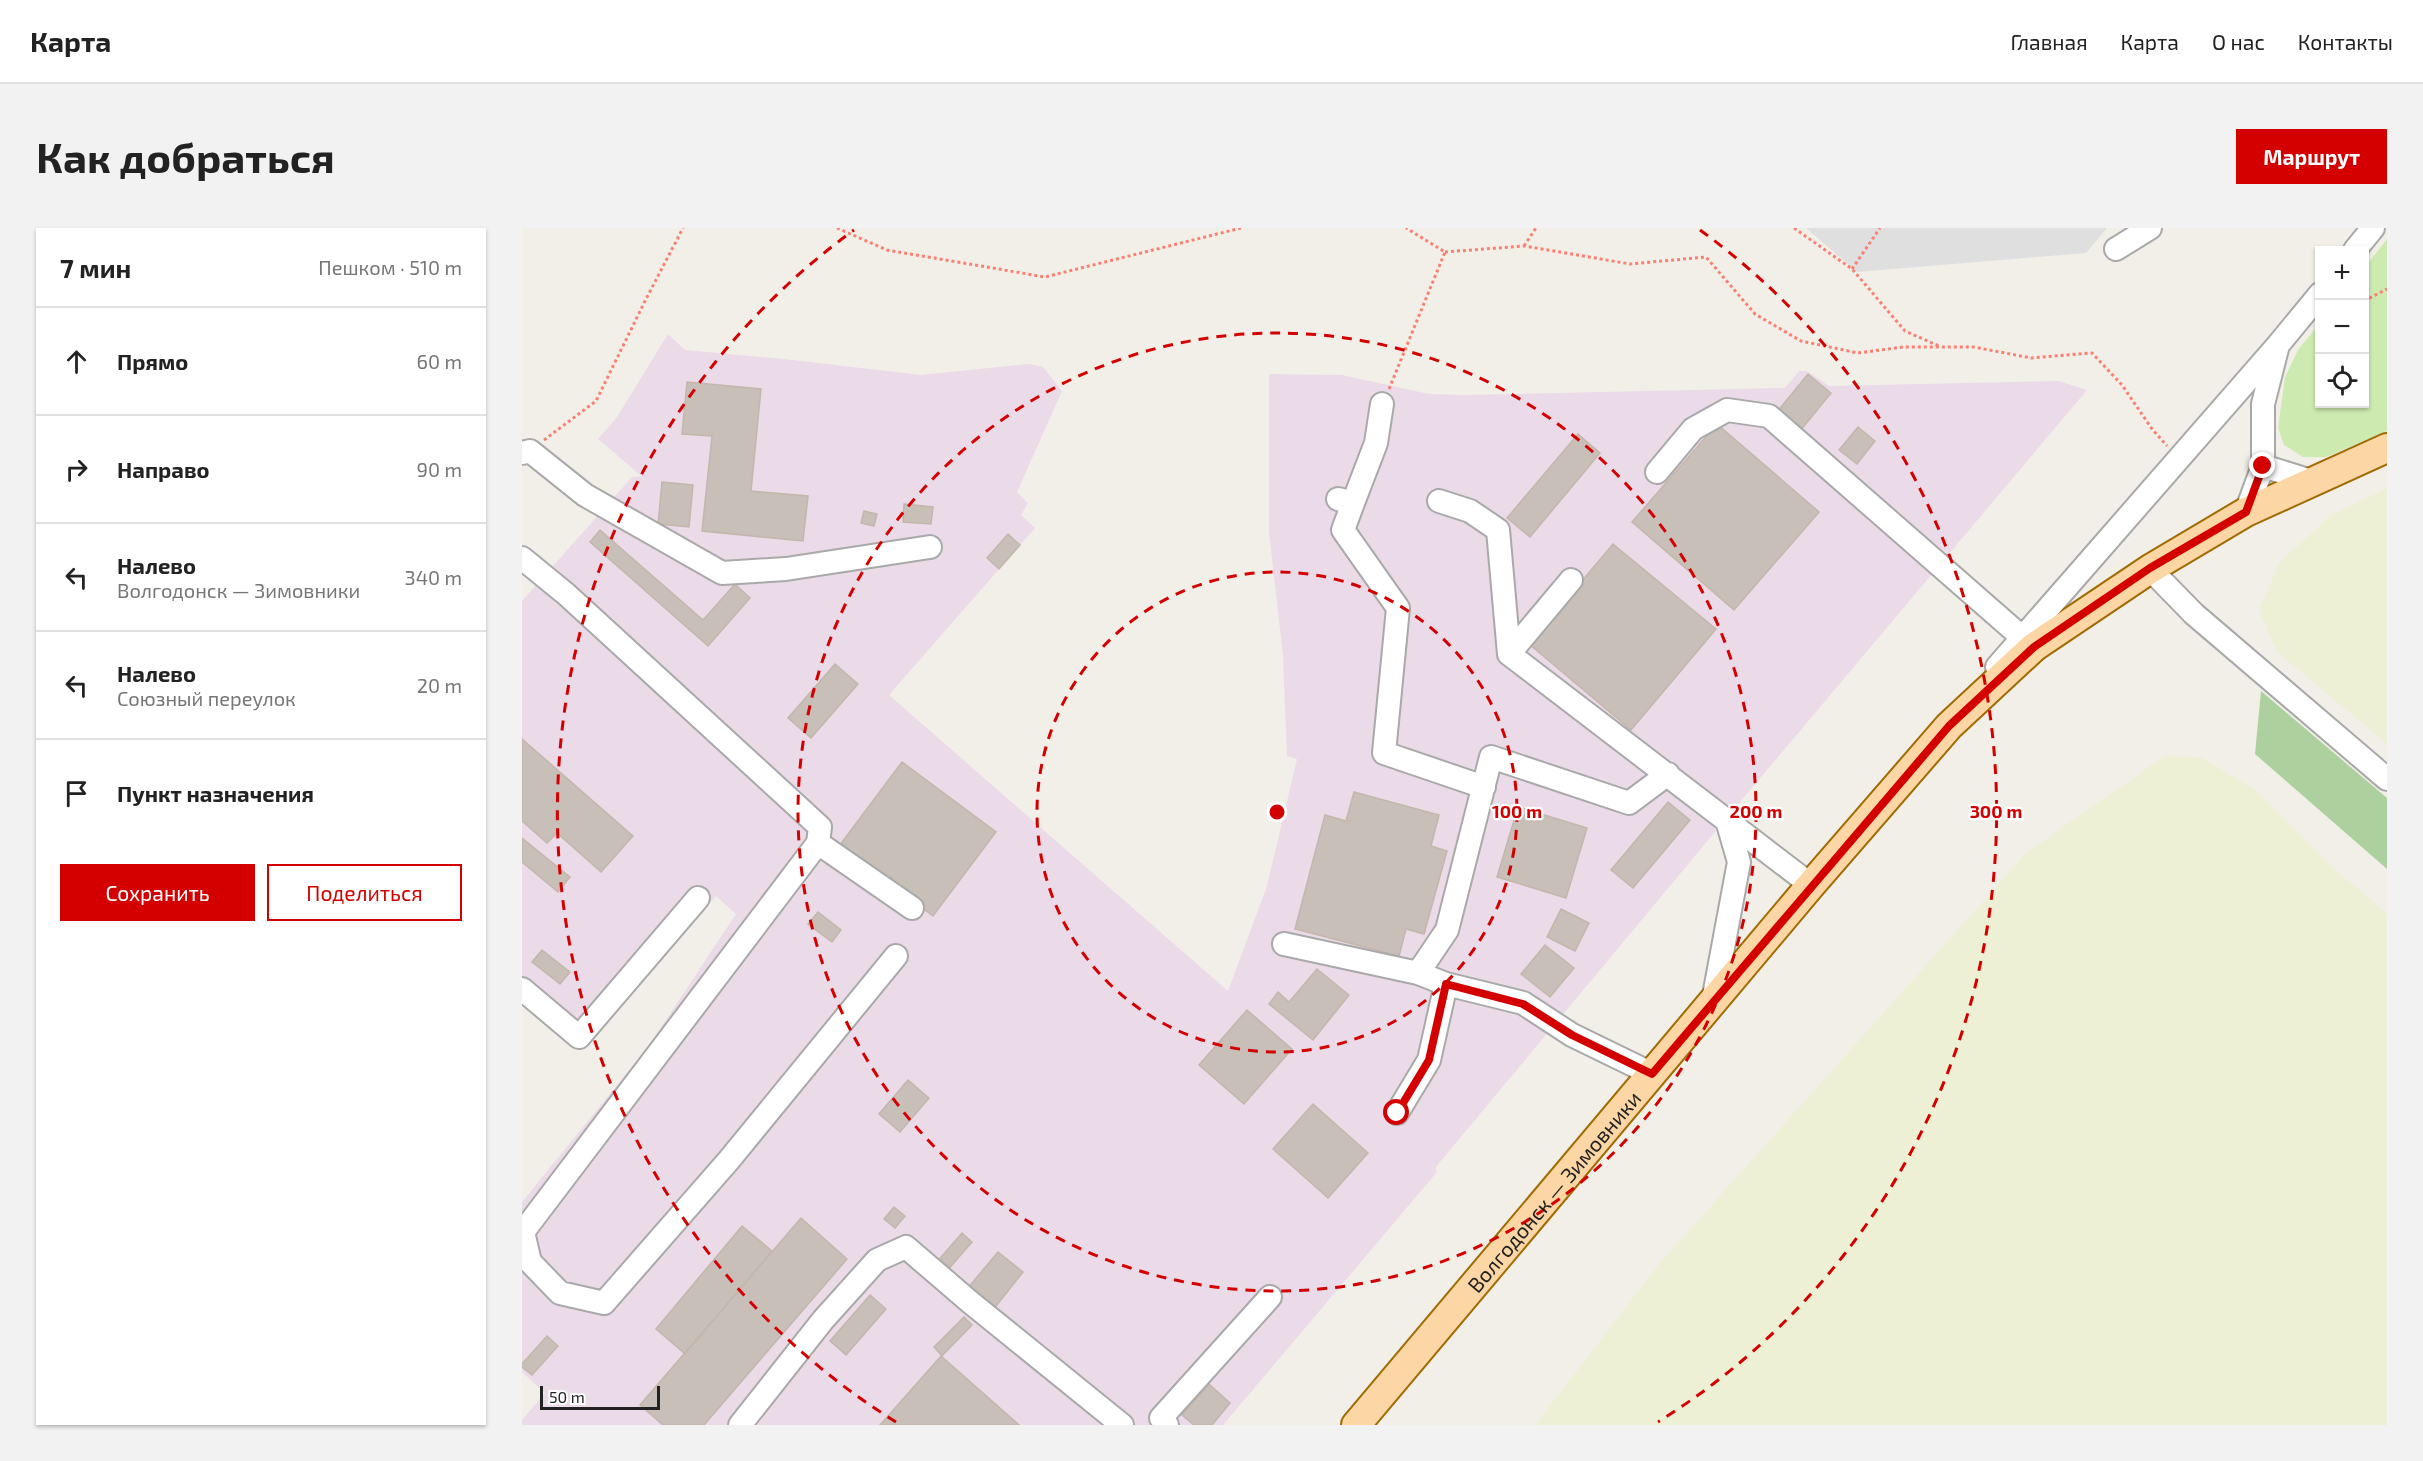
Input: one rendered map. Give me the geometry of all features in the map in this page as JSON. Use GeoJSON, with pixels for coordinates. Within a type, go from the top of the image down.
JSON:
{"type":"FeatureCollection","features":[{"type":"Feature","properties":{"kind":"main road","name":"Волгодонск — Зимовники"},"geometry":{"type":"LineString","coordinates":[[1356,1425],[1811,885],[1949,726],[2028,642],[2246,512],[2387,448]]}},
{"type":"Feature","properties":{"kind":"street"},"geometry":{"type":"LineString","coordinates":[[2116,249],[2150,228]]}},
{"type":"Feature","properties":{"kind":"street"},"geometry":{"type":"LineString","coordinates":[[2358,246],[2373,228]]}},
{"type":"Feature","properties":{"kind":"street"},"geometry":{"type":"LineString","coordinates":[[1657,472],[1692,429],[1727,410],[1769,416],[2028,642],[2178,459],[2278,345],[2315,299]]}},
{"type":"Feature","properties":{"kind":"street"},"geometry":{"type":"LineString","coordinates":[[2246,512],[2263,466],[2263,404],[2278,345]]}},
{"type":"Feature","properties":{"kind":"street"},"geometry":{"type":"LineString","coordinates":[[1382,404],[1376,443],[1346,501],[1343,530],[1398,608],[1384,753],[1484,787]]}},
{"type":"Feature","properties":{"kind":"street"},"geometry":{"type":"LineString","coordinates":[[526,452],[585,495],[722,573],[786,569],[930,547]]}},
{"type":"Feature","properties":{"kind":"street"},"geometry":{"type":"LineString","coordinates":[[2263,466],[2311,481]]}},
{"type":"Feature","properties":{"kind":"street"},"geometry":{"type":"LineString","coordinates":[[1438,501],[1470,511],[1498,530],[1509,654],[1626,745],[1668,774],[1728,824],[1811,885]]}},
{"type":"Feature","properties":{"kind":"street"},"geometry":{"type":"LineString","coordinates":[[522,558],[566,594],[820,827],[818,843],[523,1232],[530,1262],[560,1293],[604,1303],[729,1160],[896,956]]}},
{"type":"Feature","properties":{"kind":"street"},"geometry":{"type":"LineString","coordinates":[[2150,568],[2194,615],[2387,779]]}},
{"type":"Feature","properties":{"kind":"street"},"geometry":{"type":"LineString","coordinates":[[1509,654],[1571,580]]}},
{"type":"Feature","properties":{"kind":"street"},"geometry":{"type":"LineString","coordinates":[[1418,973],[1447,930],[1491,757],[1629,803],[1668,774]]}},
{"type":"Feature","properties":{"kind":"street"},"geometry":{"type":"LineString","coordinates":[[1713,1002],[1739,862],[1728,824]]}},
{"type":"Feature","properties":{"kind":"street"},"geometry":{"type":"LineString","coordinates":[[818,843],[912,908]]}},
{"type":"Feature","properties":{"kind":"street"},"geometry":{"type":"LineString","coordinates":[[522,989],[579,1037],[698,898]]}},
{"type":"Feature","properties":{"kind":"street"},"geometry":{"type":"LineString","coordinates":[[1284,944],[1418,973],[1446,984],[1523,1004],[1572,1035],[1652,1074]]}},
{"type":"Feature","properties":{"kind":"street"},"geometry":{"type":"LineString","coordinates":[[1397,1113],[1429,1060],[1446,984]]}},
{"type":"Feature","properties":{"kind":"street"},"geometry":{"type":"LineString","coordinates":[[740,1425],[824,1320],[877,1260],[906,1247],[1122,1425]]}},
{"type":"Feature","properties":{"kind":"street"},"geometry":{"type":"LineString","coordinates":[[1167,1425],[1161,1418],[1270,1297]]}},
{"type":"Feature","properties":{"kind":"path"},"geometry":{"type":"LineString","coordinates":[[526,452],[596,401],[645,299],[683,228]]}},
{"type":"Feature","properties":{"kind":"path"},"geometry":{"type":"LineString","coordinates":[[837,228],[886,250],[1045,278],[1241,228]]}},
{"type":"Feature","properties":{"kind":"path"},"geometry":{"type":"LineString","coordinates":[[1406,228],[1445,252],[1524,246],[1630,264],[1706,257],[1755,314],[1801,341],[1858,352],[1904,346],[1974,347],[2031,358],[2092,353],[2122,385],[2152,429],[2178,459]]}},
{"type":"Feature","properties":{"kind":"path"},"geometry":{"type":"LineString","coordinates":[[1524,246],[1536,228]]}},
{"type":"Feature","properties":{"kind":"path"},"geometry":{"type":"LineString","coordinates":[[1794,228],[1852,269],[1905,331],[1940,347]]}},
{"type":"Feature","properties":{"kind":"path"},"geometry":{"type":"LineString","coordinates":[[1852,269],[1880,228]]}},
{"type":"Feature","properties":{"kind":"path"},"geometry":{"type":"LineString","coordinates":[[1382,404],[1445,252]]}},
{"type":"Feature","properties":{"kind":"path"},"geometry":{"type":"LineString","coordinates":[[2366,300],[2387,290]]}},
{"type":"Feature","properties":{"kind":"shaded area"},"geometry":{"type":"Polygon","coordinates":[[[1806,228],[2107,228],[2086,253],[1857,272],[1806,228]]]}},
{"type":"Feature","properties":{"kind":"shaded area"},"geometry":{"type":"Polygon","coordinates":[[[668,334],[685,350],[921,375],[1029,364],[1043,367],[1062,391],[1017,492],[1028,503],[1021,515],[1035,528],[889,695],[1228,991],[1267,886],[1297,759],[1287,756],[1283,656],[1269,532],[1269,374],[1342,375],[1429,394],[1466,395],[1785,388],[1799,371],[1807,371],[1829,386],[2059,381],[2087,390],[1724,821],[1435,1168],[1437,1172],[1223,1425],[522,1425],[522,1420],[545,1393],[522,1372],[522,1202],[648,1047],[736,914],[716,896],[591,1042],[522,981],[522,601],[632,477],[641,476],[598,439],[617,417],[668,334]]]}},
{"type":"Feature","properties":{"kind":"green space"},"geometry":{"type":"Polygon","coordinates":[[[2387,239],[2387,431],[2326,457],[2303,457],[2284,445],[2278,428],[2285,377],[2298,350],[2315,329],[2315,408],[2369,408],[2369,262],[2387,239]]]}},
{"type":"Feature","properties":{"kind":"green space"},"geometry":{"type":"Polygon","coordinates":[[[2387,488],[2387,744],[2277,652],[2259,610],[2279,563],[2331,515],[2387,488]]]}},
{"type":"Feature","properties":{"kind":"green space"},"geometry":{"type":"Polygon","coordinates":[[[2261,691],[2387,798],[2387,869],[2255,754],[2261,691]]]}},
{"type":"Feature","properties":{"kind":"green space"},"geometry":{"type":"Polygon","coordinates":[[[2165,756],[2200,757],[2254,789],[2334,869],[2387,913],[2387,1425],[1535,1425],[1659,1264],[2027,852],[2165,756]]]}},
{"type":"Feature","properties":{"kind":"building"},"geometry":{"type":"Polygon","coordinates":[[[1808,374],[1831,393],[1800,431],[1777,412],[1808,374]]]}},
{"type":"Feature","properties":{"kind":"building"},"geometry":{"type":"Polygon","coordinates":[[[687,382],[761,389],[751,491],[808,496],[803,541],[702,531],[712,436],[682,434],[687,382]]]}},
{"type":"Feature","properties":{"kind":"building"},"geometry":{"type":"Polygon","coordinates":[[[1717,424],[1819,512],[1734,610],[1632,522],[1717,424]]]}},
{"type":"Feature","properties":{"kind":"building"},"geometry":{"type":"Polygon","coordinates":[[[1858,427],[1875,441],[1857,464],[1839,450],[1858,427]]]}},
{"type":"Feature","properties":{"kind":"building"},"geometry":{"type":"Polygon","coordinates":[[[1578,434],[1600,453],[1530,537],[1507,518],[1578,434]]]}},
{"type":"Feature","properties":{"kind":"building"},"geometry":{"type":"Polygon","coordinates":[[[662,482],[693,485],[689,527],[658,524],[662,482]]]}},
{"type":"Feature","properties":{"kind":"building"},"geometry":{"type":"Polygon","coordinates":[[[904,504],[933,507],[931,524],[903,522],[904,504]]]}},
{"type":"Feature","properties":{"kind":"building"},"geometry":{"type":"Polygon","coordinates":[[[864,511],[877,514],[874,526],[861,523],[864,511]]]}},
{"type":"Feature","properties":{"kind":"building"},"geometry":{"type":"Polygon","coordinates":[[[600,530],[703,620],[735,584],[750,598],[708,646],[590,542],[600,530]]]}},
{"type":"Feature","properties":{"kind":"building"},"geometry":{"type":"Polygon","coordinates":[[[1008,534],[1020,545],[999,569],[987,558],[1008,534]]]}},
{"type":"Feature","properties":{"kind":"building"},"geometry":{"type":"Polygon","coordinates":[[[1613,544],[1716,629],[1631,730],[1529,644],[1613,544]]]}},
{"type":"Feature","properties":{"kind":"building"},"geometry":{"type":"Polygon","coordinates":[[[835,664],[858,684],[811,738],[788,718],[835,664]]]}},
{"type":"Feature","properties":{"kind":"building"},"geometry":{"type":"Polygon","coordinates":[[[522,739],[633,836],[601,872],[557,833],[547,843],[522,821],[522,739]]]}},
{"type":"Feature","properties":{"kind":"building"},"geometry":{"type":"Polygon","coordinates":[[[902,762],[996,832],[933,916],[839,846],[902,762]]]}},
{"type":"Feature","properties":{"kind":"building"},"geometry":{"type":"Polygon","coordinates":[[[1354,792],[1439,815],[1431,846],[1447,851],[1424,934],[1406,929],[1399,956],[1295,929],[1325,815],[1346,821],[1354,792]]]}},
{"type":"Feature","properties":{"kind":"building"},"geometry":{"type":"Polygon","coordinates":[[[1668,802],[1690,820],[1633,888],[1611,870],[1668,802]]]}},
{"type":"Feature","properties":{"kind":"building"},"geometry":{"type":"Polygon","coordinates":[[[1518,807],[1587,828],[1566,898],[1497,877],[1518,807]]]}},
{"type":"Feature","properties":{"kind":"building"},"geometry":{"type":"Polygon","coordinates":[[[522,838],[570,877],[558,892],[522,862],[522,838]]]}},
{"type":"Feature","properties":{"kind":"building"},"geometry":{"type":"Polygon","coordinates":[[[1561,909],[1589,923],[1575,951],[1547,937],[1561,909]]]}},
{"type":"Feature","properties":{"kind":"building"},"geometry":{"type":"Polygon","coordinates":[[[818,912],[841,930],[832,942],[808,924],[818,912]]]}},
{"type":"Feature","properties":{"kind":"building"},"geometry":{"type":"Polygon","coordinates":[[[1545,945],[1574,968],[1550,997],[1521,974],[1545,945]]]}},
{"type":"Feature","properties":{"kind":"building"},"geometry":{"type":"Polygon","coordinates":[[[542,950],[570,972],[560,984],[532,962],[542,950]]]}},
{"type":"Feature","properties":{"kind":"building"},"geometry":{"type":"Polygon","coordinates":[[[1317,969],[1349,995],[1313,1040],[1269,1004],[1278,992],[1289,1002],[1317,969]]]}},
{"type":"Feature","properties":{"kind":"building"},"geometry":{"type":"Polygon","coordinates":[[[1247,1010],[1292,1049],[1244,1104],[1199,1065],[1247,1010]]]}},
{"type":"Feature","properties":{"kind":"building"},"geometry":{"type":"Polygon","coordinates":[[[908,1080],[929,1098],[900,1132],[879,1114],[908,1080]]]}},
{"type":"Feature","properties":{"kind":"building"},"geometry":{"type":"Polygon","coordinates":[[[1313,1104],[1368,1153],[1328,1198],[1273,1149],[1313,1104]]]}},
{"type":"Feature","properties":{"kind":"building"},"geometry":{"type":"Polygon","coordinates":[[[894,1207],[905,1216],[895,1228],[884,1219],[894,1207]]]}},
{"type":"Feature","properties":{"kind":"building"},"geometry":{"type":"Polygon","coordinates":[[[801,1218],[847,1259],[704,1425],[663,1425],[640,1405],[801,1218]]]}},
{"type":"Feature","properties":{"kind":"building"},"geometry":{"type":"Polygon","coordinates":[[[742,1226],[772,1251],[685,1354],[656,1329],[742,1226]]]}},
{"type":"Feature","properties":{"kind":"building"},"geometry":{"type":"Polygon","coordinates":[[[962,1233],[972,1242],[946,1272],[936,1263],[962,1233]]]}},
{"type":"Feature","properties":{"kind":"building"},"geometry":{"type":"Polygon","coordinates":[[[998,1252],[1023,1272],[993,1310],[967,1289],[998,1252]]]}},
{"type":"Feature","properties":{"kind":"building"},"geometry":{"type":"Polygon","coordinates":[[[870,1295],[886,1309],[846,1355],[830,1341],[870,1295]]]}},
{"type":"Feature","properties":{"kind":"building"},"geometry":{"type":"Polygon","coordinates":[[[964,1317],[972,1325],[942,1356],[934,1347],[964,1317]]]}},
{"type":"Feature","properties":{"kind":"building"},"geometry":{"type":"Polygon","coordinates":[[[547,1336],[558,1346],[532,1375],[522,1367],[522,1364],[547,1336]]]}},
{"type":"Feature","properties":{"kind":"building"},"geometry":{"type":"Polygon","coordinates":[[[941,1356],[1019,1425],[880,1425],[941,1356]]]}},
{"type":"Feature","properties":{"kind":"building"},"geometry":{"type":"Polygon","coordinates":[[[1209,1384],[1230,1403],[1212,1425],[1194,1425],[1182,1415],[1209,1384]]]}},
{"type":"Feature","properties":{"kind":"route"},"geometry":{"type":"LineString","coordinates":[[1397,1113],[1429,1060],[1446,984],[1523,1004],[1572,1035],[1652,1074],[1949,726],[2034,647],[2107,600],[2150,568],[2246,512],[2263,466]]}}]}
